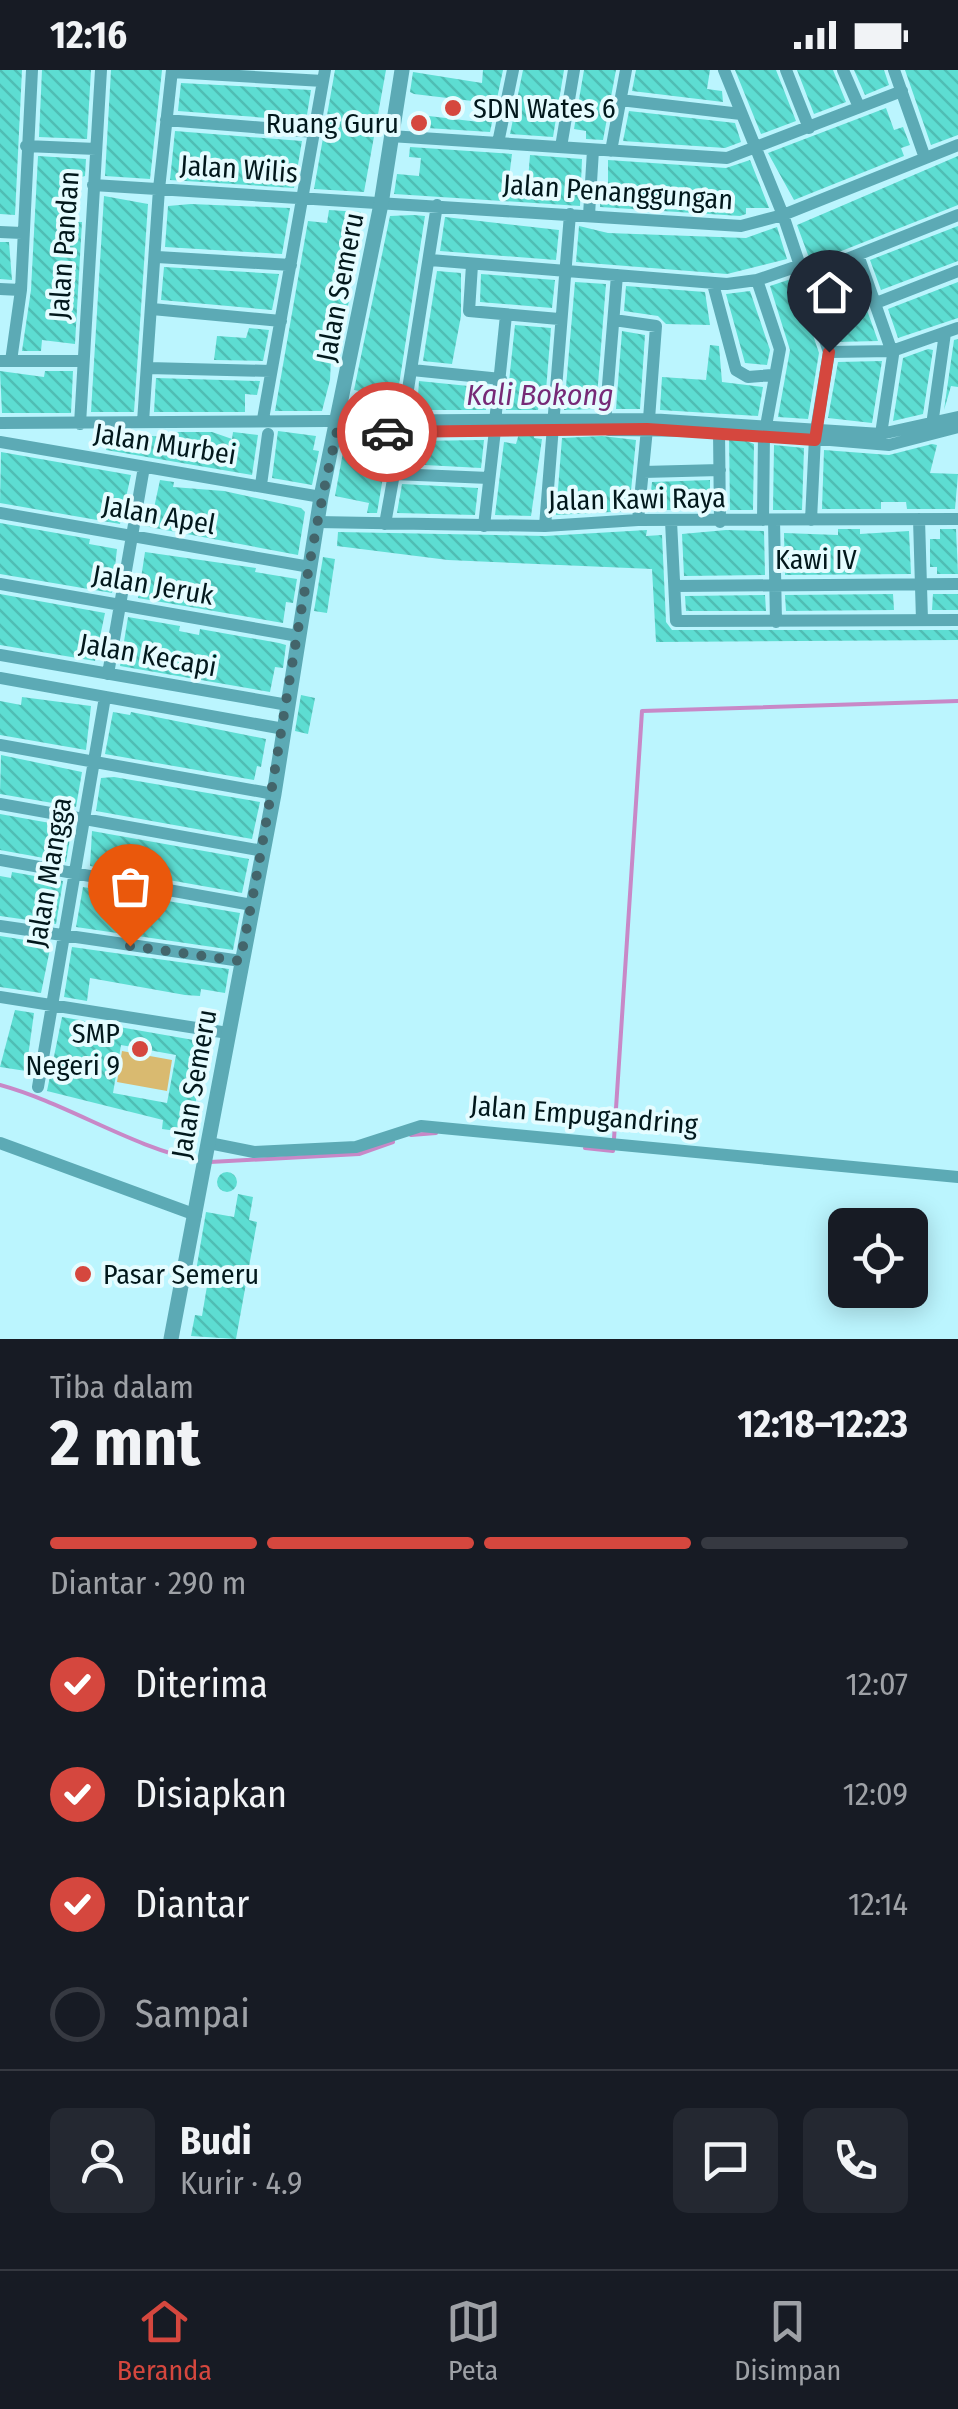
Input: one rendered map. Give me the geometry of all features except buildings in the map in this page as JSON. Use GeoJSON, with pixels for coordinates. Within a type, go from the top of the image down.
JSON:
{"type":"FeatureCollection","features":[{"type":"Feature","properties":{"kind":"street"},"geometry":{"type":"LineString","coordinates":[[32,70],[20,290],[6,361],[81,361]]}},
{"type":"Feature","properties":{"kind":"street","name":"Jalan Pandan"},"geometry":{"type":"LineString","coordinates":[[80,424],[101,70]]}},
{"type":"Feature","properties":{"kind":"street","name":"Jalan Semeru"},"geometry":{"type":"LineString","coordinates":[[172,1339],[274,794],[321,497],[381,204],[402,70]]}},
{"type":"Feature","properties":{"kind":"street"},"geometry":{"type":"LineString","coordinates":[[498,143],[513,70]]}},
{"type":"Feature","properties":{"kind":"street"},"geometry":{"type":"LineString","coordinates":[[562,147],[574,70]]}},
{"type":"Feature","properties":{"kind":"street"},"geometry":{"type":"LineString","coordinates":[[611,151],[626,70]]}},
{"type":"Feature","properties":{"kind":"street"},"geometry":{"type":"LineString","coordinates":[[724,70],[783,214],[829,352],[816,435],[811,520]]}},
{"type":"Feature","properties":{"kind":"street"},"geometry":{"type":"LineString","coordinates":[[786,70],[809,128]]}},
{"type":"Feature","properties":{"kind":"street"},"geometry":{"type":"LineString","coordinates":[[842,70],[858,107]]}},
{"type":"Feature","properties":{"kind":"street"},"geometry":{"type":"LineString","coordinates":[[894,70],[925,158]]}},
{"type":"Feature","properties":{"kind":"street"},"geometry":{"type":"LineString","coordinates":[[143,422],[159,189],[172,71],[324,75],[264,419]]}},
{"type":"Feature","properties":{"kind":"street"},"geometry":{"type":"LineString","coordinates":[[390,136],[722,158],[757,149],[902,91]]}},
{"type":"Feature","properties":{"kind":"street"},"geometry":{"type":"LineString","coordinates":[[620,100],[741,114]]}},
{"type":"Feature","properties":{"kind":"street"},"geometry":{"type":"LineString","coordinates":[[166,120],[314,132]]}},
{"type":"Feature","properties":{"kind":"street","name":"Jalan Penanggungan"},"geometry":{"type":"LineString","coordinates":[[381,204],[730,226],[783,214],[958,145]]}},
{"type":"Feature","properties":{"kind":"street"},"geometry":{"type":"LineString","coordinates":[[26,146],[96,150]]}},
{"type":"Feature","properties":{"kind":"street"},"geometry":{"type":"LineString","coordinates":[[589,216],[594,150]]}},
{"type":"Feature","properties":{"kind":"street","name":"Jalan Wilis"},"geometry":{"type":"LineString","coordinates":[[92,186],[381,204]]}},
{"type":"Feature","properties":{"kind":"street"},"geometry":{"type":"LineString","coordinates":[[385,524],[437,205]]}},
{"type":"Feature","properties":{"kind":"street"},"geometry":{"type":"LineString","coordinates":[[544,526],[570,214]]}},
{"type":"Feature","properties":{"kind":"street"},"geometry":{"type":"LineString","coordinates":[[430,260],[713,284],[757,280],[858,255],[958,215]]}},
{"type":"Feature","properties":{"kind":"street"},"geometry":{"type":"LineString","coordinates":[[0,232],[22,233]]}},
{"type":"Feature","properties":{"kind":"street"},"geometry":{"type":"LineString","coordinates":[[858,255],[892,351],[881,434]]}},
{"type":"Feature","properties":{"kind":"street"},"geometry":{"type":"LineString","coordinates":[[156,257],[290,265]]}},
{"type":"Feature","properties":{"kind":"street"},"geometry":{"type":"LineString","coordinates":[[472,265],[469,311],[559,320]]}},
{"type":"Feature","properties":{"kind":"street"},"geometry":{"type":"LineString","coordinates":[[876,303],[958,271]]}},
{"type":"Feature","properties":{"kind":"street"},"geometry":{"type":"LineString","coordinates":[[605,422],[617,275]]}},
{"type":"Feature","properties":{"kind":"street"},"geometry":{"type":"LineString","coordinates":[[757,280],[780,349],[772,375],[765,430],[776,622]]}},
{"type":"Feature","properties":{"kind":"street"},"geometry":{"type":"LineString","coordinates":[[713,284],[736,370],[748,377],[772,375]]}},
{"type":"Feature","properties":{"kind":"street"},"geometry":{"type":"LineString","coordinates":[[0,290],[20,290]]}},
{"type":"Feature","properties":{"kind":"street"},"geometry":{"type":"LineString","coordinates":[[152,309],[281,321]]}},
{"type":"Feature","properties":{"kind":"street"},"geometry":{"type":"LineString","coordinates":[[484,526],[506,316]]}},
{"type":"Feature","properties":{"kind":"street"},"geometry":{"type":"LineString","coordinates":[[614,320],[656,326],[638,520]]}},
{"type":"Feature","properties":{"kind":"street"},"geometry":{"type":"LineString","coordinates":[[829,352],[892,351],[952,331]]}},
{"type":"Feature","properties":{"kind":"street"},"geometry":{"type":"LineString","coordinates":[[932,424],[952,331]]}},
{"type":"Feature","properties":{"kind":"street"},"geometry":{"type":"LineString","coordinates":[[148,368],[271,371]]}},
{"type":"Feature","properties":{"kind":"street"},"geometry":{"type":"LineString","coordinates":[[412,370],[500,379]]}},
{"type":"Feature","properties":{"kind":"street"},"geometry":{"type":"LineString","coordinates":[[816,435],[881,434],[958,417]]}},
{"type":"Feature","properties":{"kind":"street"},"geometry":{"type":"LineString","coordinates":[[0,424],[264,419],[338,425],[648,424],[720,431],[765,430]]}},
{"type":"Feature","properties":{"kind":"street"},"geometry":{"type":"LineString","coordinates":[[551,426],[605,422],[765,430],[889,445],[958,428]]}},
{"type":"Feature","properties":{"kind":"street"},"geometry":{"type":"LineString","coordinates":[[720,431],[720,522]]}},
{"type":"Feature","properties":{"kind":"street"},"geometry":{"type":"LineString","coordinates":[[261,485],[268,434]]}},
{"type":"Feature","properties":{"kind":"street","name":"Jalan Murbei"},"geometry":{"type":"LineString","coordinates":[[0,442],[321,497]]}},
{"type":"Feature","properties":{"kind":"street"},"geometry":{"type":"LineString","coordinates":[[108,674],[144,466]]}},
{"type":"Feature","properties":{"kind":"street"},"geometry":{"type":"LineString","coordinates":[[643,472],[720,470]]}},
{"type":"Feature","properties":{"kind":"street"},"geometry":{"type":"LineString","coordinates":[[394,474],[489,478]]}},
{"type":"Feature","properties":{"kind":"street","name":"Jalan Apel"},"geometry":{"type":"LineString","coordinates":[[0,513],[310,566]]}},
{"type":"Feature","properties":{"kind":"street"},"geometry":{"type":"LineString","coordinates":[[919,519],[922,620]]}},
{"type":"Feature","properties":{"kind":"street","name":"Jalan Kawi Raya"},"geometry":{"type":"LineString","coordinates":[[317,522],[544,526],[638,520],[958,520]]}},
{"type":"Feature","properties":{"kind":"street"},"geometry":{"type":"LineString","coordinates":[[671,521],[676,621],[958,620]]}},
{"type":"Feature","properties":{"kind":"street","name":"Jalan Jeruk"},"geometry":{"type":"LineString","coordinates":[[0,584],[298,636]]}},
{"type":"Feature","properties":{"kind":"street","name":"Kawi IV"},"geometry":{"type":"LineString","coordinates":[[674,586],[958,584]]}},
{"type":"Feature","properties":{"kind":"street","name":"Jalan Kecapi"},"geometry":{"type":"LineString","coordinates":[[0,655],[288,705]]}},
{"type":"Feature","properties":{"kind":"street"},"geometry":{"type":"LineString","coordinates":[[0,678],[284,729]]}},
{"type":"Feature","properties":{"kind":"street","name":"Jalan Mangga"},"geometry":{"type":"LineString","coordinates":[[38,1086],[105,697]]}},
{"type":"Feature","properties":{"kind":"street"},"geometry":{"type":"LineString","coordinates":[[255,724],[259,700]]}},
{"type":"Feature","properties":{"kind":"street"},"geometry":{"type":"LineString","coordinates":[[0,745],[274,794]]}},
{"type":"Feature","properties":{"kind":"street"},"geometry":{"type":"LineString","coordinates":[[0,804],[263,850]]}},
{"type":"Feature","properties":{"kind":"street"},"geometry":{"type":"LineString","coordinates":[[0,860],[252,905]]}},
{"type":"Feature","properties":{"kind":"street"},"geometry":{"type":"LineString","coordinates":[[0,926],[240,961]]}},
{"type":"Feature","properties":{"kind":"street"},"geometry":{"type":"LineString","coordinates":[[0,997],[228,1033]]}},
{"type":"Feature","properties":{"kind":"street","name":"Jalan Empugandring"},"geometry":{"type":"LineString","coordinates":[[208,1151],[356,1148],[421,1126],[958,1177]]}},
{"type":"Feature","properties":{"kind":"street"},"geometry":{"type":"LineString","coordinates":[[0,1143],[196,1214]]}},
{"type":"Feature","properties":{"kind":"shaded area"},"geometry":{"type":"Polygon","coordinates":[[[122,1051],[172,1060],[167,1091],[117,1082],[122,1051]]]}},
{"type":"Feature","properties":{"kind":"waterway"},"geometry":{"type":"LineString","coordinates":[[614,1139],[642,711],[958,701]]}},
{"type":"Feature","properties":{"kind":"waterway"},"geometry":{"type":"LineString","coordinates":[[0,1085],[149,1146],[201,1161]]}},
{"type":"Feature","properties":{"kind":"waterway"},"geometry":{"type":"LineString","coordinates":[[411,1135],[436,1133]]}},
{"type":"Feature","properties":{"kind":"waterway"},"geometry":{"type":"LineString","coordinates":[[210,1162],[359,1154],[393,1142]]}},
{"type":"Feature","properties":{"kind":"waterway"},"geometry":{"type":"LineString","coordinates":[[585,1148],[613,1151]]}},
{"type":"Feature","properties":{"kind":"way so far"},"geometry":{"type":"LineString","coordinates":[[130,946],[240,961],[274,794],[321,497],[337,431],[387,432]]}},
{"type":"Feature","properties":{"kind":"place","name":"SDN Wates 6"},"geometry":{"type":"Point","coordinates":[453,108]}},
{"type":"Feature","properties":{"kind":"place","name":"Ruang Guru"},"geometry":{"type":"Point","coordinates":[419,123]}},
{"type":"Feature","properties":{"kind":"place","name":"SMP Negeri 9"},"geometry":{"type":"Point","coordinates":[140,1049]}},
{"type":"Feature","properties":{"kind":"place","name":"Pasar Semeru"},"geometry":{"type":"Point","coordinates":[83,1274]}},
{"type":"Feature","properties":{"kind":"route"},"geometry":{"type":"LineString","coordinates":[[387,432],[647,429],[815,440],[829,352]]}},
{"type":"Feature","properties":{"kind":"water label","name":"Kali Bokong"},"geometry":{"type":"Point","coordinates":[540,395]}}]}
